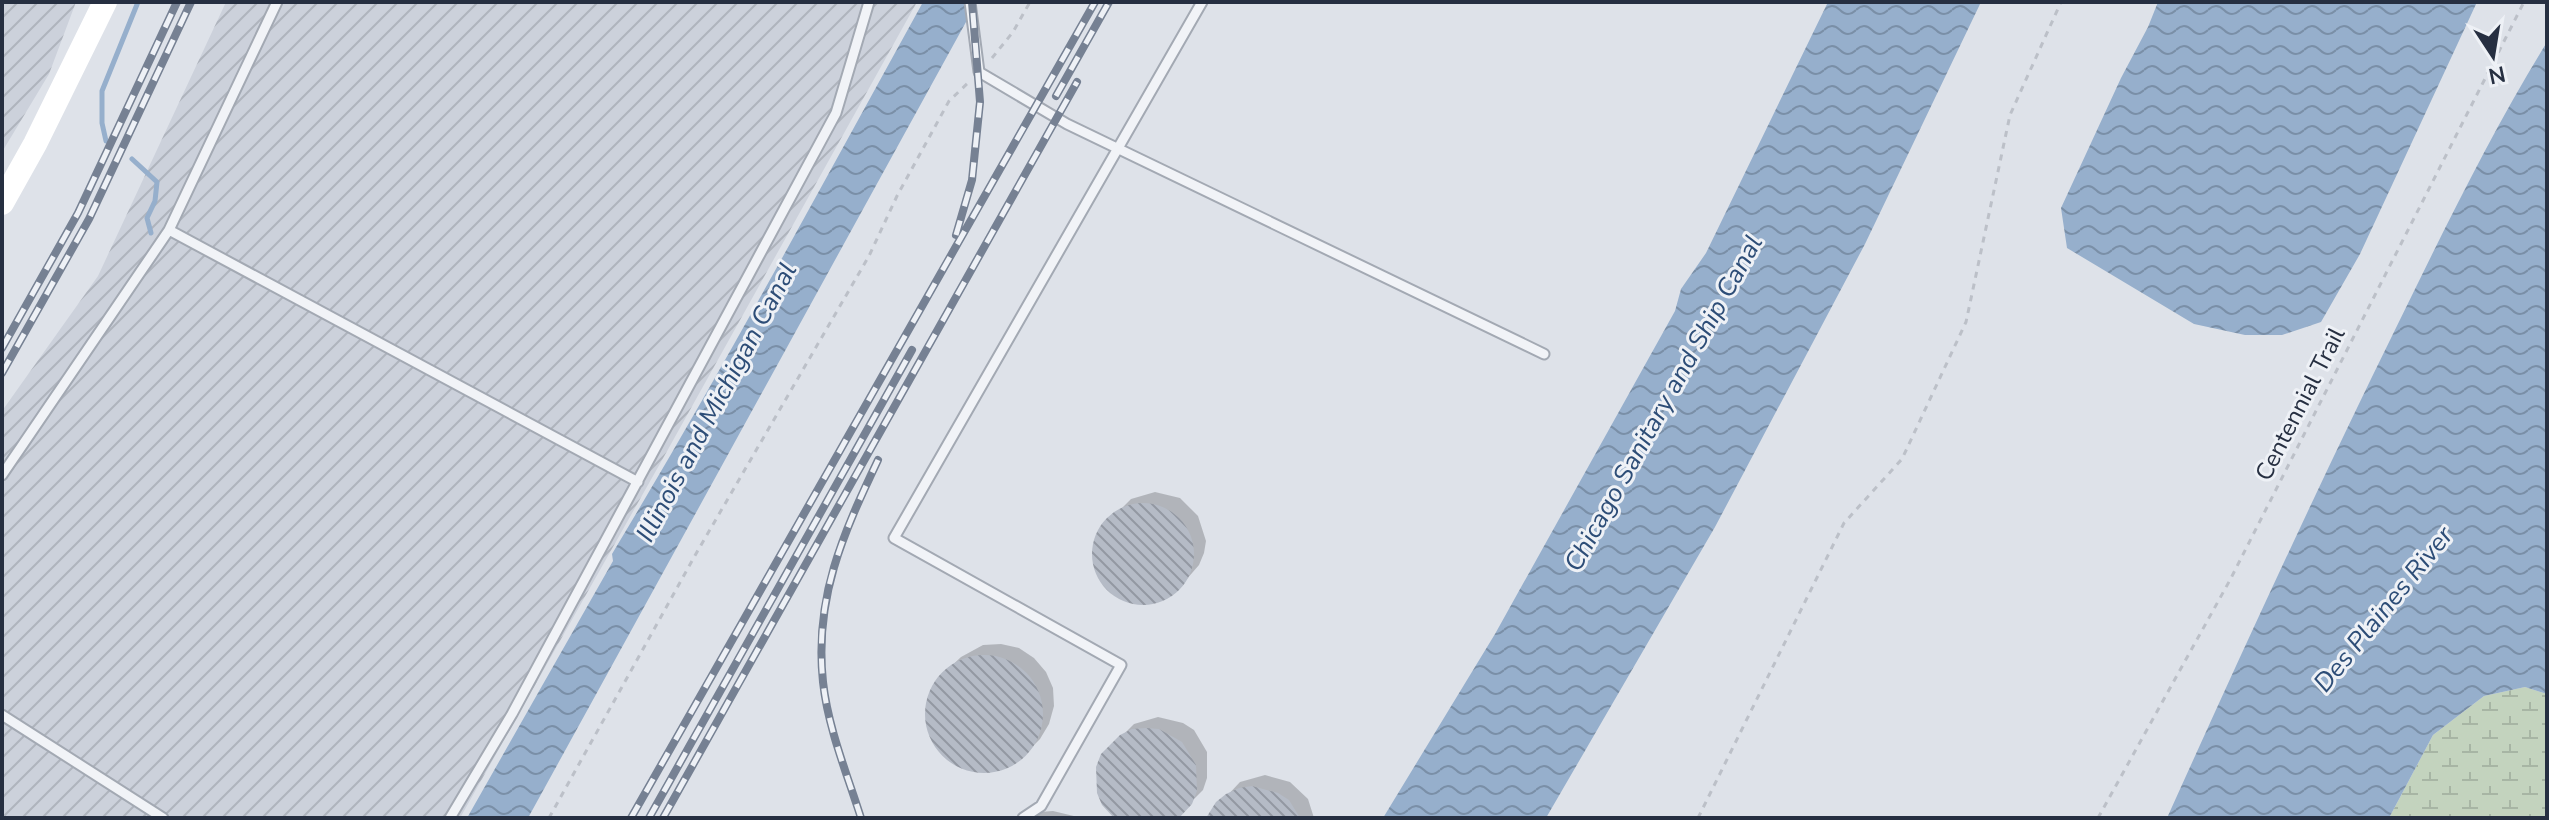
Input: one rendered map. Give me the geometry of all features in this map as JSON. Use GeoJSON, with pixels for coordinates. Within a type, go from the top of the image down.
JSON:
{"type":"FeatureCollection","features":[{"type":"Feature","properties":{"kind":"main road"},"geometry":{"type":"LineString","coordinates":[[2,203],[35,144],[105,2]]}},
{"type":"Feature","properties":{"kind":"lane"},"geometry":{"type":"LineString","coordinates":[[2,475],[169,230],[277,2]]}},
{"type":"Feature","properties":{"kind":"lane"},"geometry":{"type":"LineString","coordinates":[[450,818],[512,714],[836,113],[869,2]]}},
{"type":"Feature","properties":{"kind":"lane"},"geometry":{"type":"LineString","coordinates":[[970,2],[979,72],[1067,124],[1544,354]]}},
{"type":"Feature","properties":{"kind":"lane"},"geometry":{"type":"LineString","coordinates":[[1023,818],[1041,806],[1121,665],[894,538],[1202,2]]}},
{"type":"Feature","properties":{"kind":"lane"},"geometry":{"type":"LineString","coordinates":[[169,230],[638,482]]}},
{"type":"Feature","properties":{"kind":"lane"},"geometry":{"type":"LineString","coordinates":[[2,715],[163,818]]}},
{"type":"Feature","properties":{"kind":"path"},"geometry":{"type":"LineString","coordinates":[[549,818],[697,552],[869,256],[897,196],[949,101],[1013,32],[1030,2]]}},
{"type":"Feature","properties":{"kind":"path"},"geometry":{"type":"LineString","coordinates":[[1698,818],[1844,523],[1902,459],[1966,322],[2010,115],[2061,2]]}},
{"type":"Feature","properties":{"kind":"path","name":"Centennial Trail"},"geometry":{"type":"LineString","coordinates":[[2098,818],[2230,580],[2524,2]]}},
{"type":"Feature","properties":{"kind":"shaded area"},"geometry":{"type":"Polygon","coordinates":[[[2,2],[76,2],[49,74],[2,152],[2,2]]]}},
{"type":"Feature","properties":{"kind":"shaded area"},"geometry":{"type":"Polygon","coordinates":[[[226,2],[917,2],[460,818],[2,818],[2,411],[98,276],[226,2]]]}},
{"type":"Feature","properties":{"kind":"green space"},"geometry":{"type":"Polygon","coordinates":[[[2525,687],[2547,694],[2547,818],[2389,818],[2433,735],[2484,696],[2525,687]]]}},
{"type":"Feature","properties":{"kind":"water","name":"Illinois and Michigan Canal"},"geometry":{"type":"Polygon","coordinates":[[[923,2],[977,2],[528,818],[467,818],[613,561],[612,554],[731,349],[923,2]]]}},
{"type":"Feature","properties":{"kind":"water","name":"Chicago Sanitary and Ship Canal"},"geometry":{"type":"Polygon","coordinates":[[[1828,2],[1981,2],[1865,244],[1715,527],[1546,818],[1383,818],[1495,634],[1675,311],[1681,289],[1706,253],[1828,2]]]}},
{"type":"Feature","properties":{"kind":"water"},"geometry":{"type":"Polygon","coordinates":[[[2158,2],[2477,2],[2360,254],[2321,322],[2282,335],[2245,335],[2194,324],[2067,248],[2061,208],[2158,2]]]}},
{"type":"Feature","properties":{"kind":"water","name":"Des Plaines River"},"geometry":{"type":"Polygon","coordinates":[[[2547,42],[2547,694],[2525,687],[2484,696],[2433,735],[2389,818],[2167,818],[2410,299],[2485,150],[2547,42]]]}},
{"type":"Feature","properties":{"kind":"building"},"geometry":{"type":"Polygon","coordinates":[[[1143,503],[1163,507],[1179,518],[1190,534],[1194,554],[1190,574],[1179,590],[1163,601],[1143,605],[1123,601],[1107,590],[1096,574],[1092,554],[1096,534],[1107,518],[1123,507],[1143,503]]]}},
{"type":"Feature","properties":{"kind":"building"},"geometry":{"type":"Polygon","coordinates":[[[984,655],[1007,660],[1026,672],[1038,691],[1043,714],[1038,737],[1026,756],[1007,768],[984,773],[961,768],[942,756],[930,737],[925,714],[930,691],[942,672],[961,660],[984,655]]]}},
{"type":"Feature","properties":{"kind":"building"},"geometry":{"type":"Polygon","coordinates":[[[1132,729],[1159,729],[1182,742],[1196,765],[1197,791],[1192,804],[1179,818],[1114,818],[1102,805],[1097,793],[1096,767],[1101,754],[1120,735],[1132,729]]]}},
{"type":"Feature","properties":{"kind":"building"},"geometry":{"type":"Polygon","coordinates":[[[1252,786],[1278,793],[1289,800],[1300,818],[1206,818],[1216,802],[1226,794],[1252,786]]]}},
{"type":"Feature","properties":{"kind":"waterway"},"geometry":{"type":"LineString","coordinates":[[106,141],[102,123],[102,91],[138,2]]}},
{"type":"Feature","properties":{"kind":"waterway"},"geometry":{"type":"LineString","coordinates":[[132,159],[157,182],[155,201],[147,218],[151,233]]}},
{"type":"Feature","properties":{"kind":"railway"},"geometry":{"type":"LineString","coordinates":[[2,348],[78,213],[177,2]]}},
{"type":"Feature","properties":{"kind":"railway"},"geometry":{"type":"LineString","coordinates":[[2,373],[89,219],[191,2]]}},
{"type":"Feature","properties":{"kind":"railway"},"geometry":{"type":"LineString","coordinates":[[956,235],[972,180],[980,102],[972,2]]}},
{"type":"Feature","properties":{"kind":"railway"},"geometry":{"type":"LineString","coordinates":[[631,818],[1095,2]]}},
{"type":"Feature","properties":{"kind":"railway"},"geometry":{"type":"LineString","coordinates":[[1056,96],[1109,2]]}},
{"type":"Feature","properties":{"kind":"railway"},"geometry":{"type":"LineString","coordinates":[[663,818],[1077,82]]}},
{"type":"Feature","properties":{"kind":"railway"},"geometry":{"type":"LineString","coordinates":[[649,818],[912,350]]}},
{"type":"Feature","properties":{"kind":"railway"},"geometry":{"type":"LineString","coordinates":[[861,818],[829,716],[821,651],[827,594],[834,567],[853,514],[878,460]]}}]}
